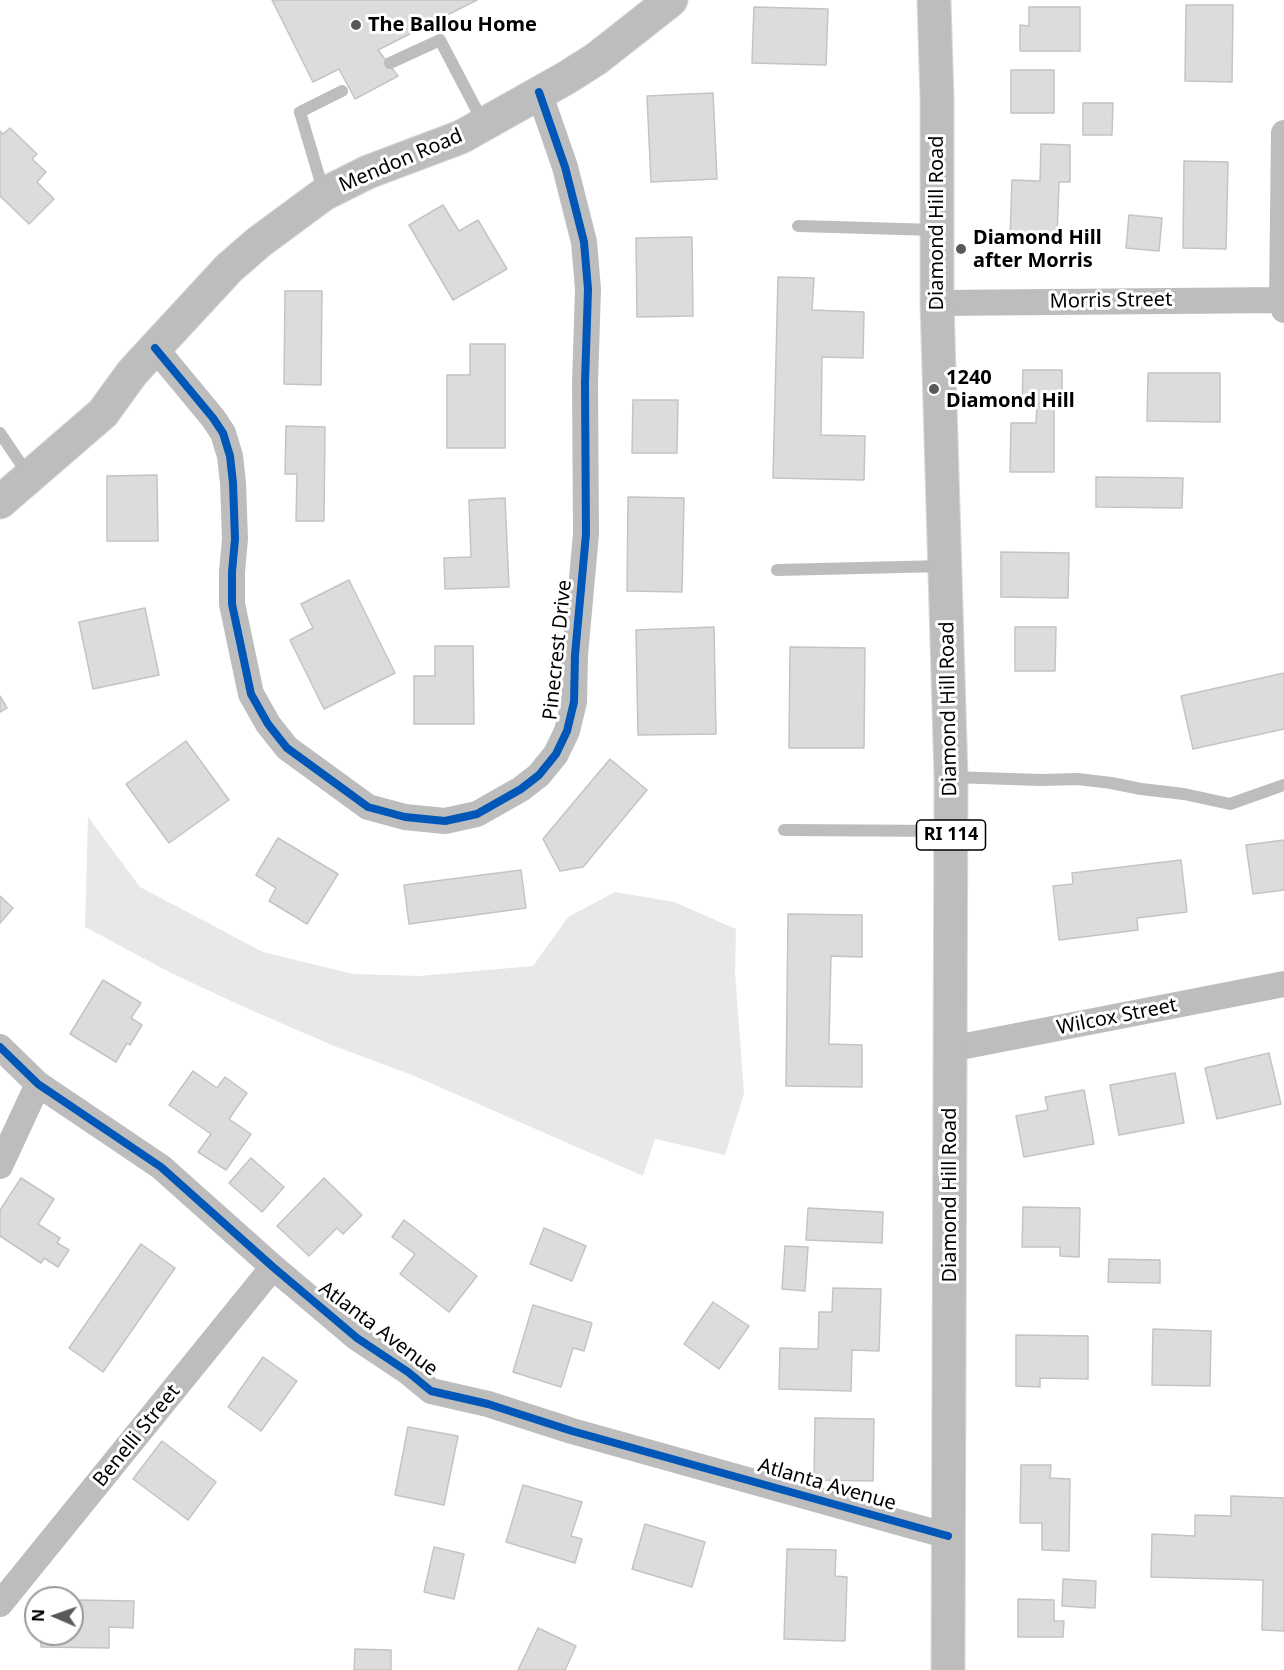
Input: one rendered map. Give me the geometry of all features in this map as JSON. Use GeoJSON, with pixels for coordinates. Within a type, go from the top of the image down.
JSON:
{"type":"FeatureCollection","features":[{"type":"Feature","properties":{"kind":"main road","name":"Mendon Road"},"geometry":{"type":"LineString","coordinates":[[0,502],[103,413],[132,373],[228,268],[259,242],[324,194],[368,172],[461,137],[596,59],[671,0]]}},
{"type":"Feature","properties":{"kind":"main road","name":"Diamond Hill Road"},"geometry":{"type":"LineString","coordinates":[[934,0],[937,303],[951,777],[948,1670]]}},
{"type":"Feature","properties":{"kind":"street","name":"Pinecrest Drive"},"geometry":{"type":"LineString","coordinates":[[155,348],[223,433],[230,456],[233,483],[235,540],[232,604],[251,694],[268,724],[287,748],[368,807],[405,817],[445,821],[477,814],[521,789],[539,775],[556,754],[567,731],[573,702],[586,534],[585,383],[588,289],[584,242],[565,167],[539,92]]}},
{"type":"Feature","properties":{"kind":"street"},"geometry":{"type":"LineString","coordinates":[[1283,303],[1284,133]]}},
{"type":"Feature","properties":{"kind":"street","name":"Morris Street"},"geometry":{"type":"LineString","coordinates":[[937,303],[1283,303]]}},
{"type":"Feature","properties":{"kind":"street","name":"Wilcox Street"},"geometry":{"type":"LineString","coordinates":[[950,1049],[1284,984]]}},
{"type":"Feature","properties":{"kind":"street","name":"Atlanta Avenue"},"geometry":{"type":"LineString","coordinates":[[0,1047],[38,1084],[161,1167],[357,1338],[408,1372],[431,1391],[488,1404],[572,1431],[948,1536]]}},
{"type":"Feature","properties":{"kind":"street"},"geometry":{"type":"LineString","coordinates":[[0,1166],[38,1084]]}},
{"type":"Feature","properties":{"kind":"street","name":"Benelli Street"},"geometry":{"type":"LineString","coordinates":[[0,1604],[273,1267]]}},
{"type":"Feature","properties":{"kind":"lane"},"geometry":{"type":"LineString","coordinates":[[390,63],[440,40],[484,124]]}},
{"type":"Feature","properties":{"kind":"lane"},"geometry":{"type":"LineString","coordinates":[[324,194],[300,112],[342,91]]}},
{"type":"Feature","properties":{"kind":"lane"},"geometry":{"type":"LineString","coordinates":[[798,226],[937,230]]}},
{"type":"Feature","properties":{"kind":"lane"},"geometry":{"type":"LineString","coordinates":[[0,433],[30,477]]}},
{"type":"Feature","properties":{"kind":"lane"},"geometry":{"type":"LineString","coordinates":[[777,570],[945,566]]}},
{"type":"Feature","properties":{"kind":"lane"},"geometry":{"type":"LineString","coordinates":[[951,777],[1078,779],[1184,794],[1230,804],[1284,785]]}},
{"type":"Feature","properties":{"kind":"lane"},"geometry":{"type":"LineString","coordinates":[[784,830],[951,831]]}},
{"type":"Feature","properties":{"kind":"shaded area"},"geometry":{"type":"Polygon","coordinates":[[[88,817],[140,887],[263,952],[353,974],[420,976],[533,966],[568,917],[615,892],[674,902],[736,929],[735,972],[744,1094],[725,1155],[655,1139],[643,1176],[412,1075],[334,1046],[171,973],[85,927],[88,817]]]}},
{"type":"Feature","properties":{"kind":"building","name":"The Ballou Home"},"geometry":{"type":"Polygon","coordinates":[[[272,0],[477,0],[378,50],[398,76],[355,99],[339,69],[313,82],[272,0]]]}},
{"type":"Feature","properties":{"kind":"building"},"geometry":{"type":"Polygon","coordinates":[[[1186,5],[1233,5],[1232,82],[1185,81],[1186,5]]]}},
{"type":"Feature","properties":{"kind":"building"},"geometry":{"type":"Polygon","coordinates":[[[754,7],[828,9],[826,65],[752,63],[754,7]]]}},
{"type":"Feature","properties":{"kind":"building"},"geometry":{"type":"Polygon","coordinates":[[[1029,7],[1080,7],[1080,51],[1020,51],[1020,25],[1029,26],[1029,7]]]}},
{"type":"Feature","properties":{"kind":"building"},"geometry":{"type":"Polygon","coordinates":[[[1011,70],[1054,70],[1054,113],[1011,113],[1011,70]]]}},
{"type":"Feature","properties":{"kind":"building"},"geometry":{"type":"Polygon","coordinates":[[[713,93],[717,179],[651,182],[647,96],[713,93]]]}},
{"type":"Feature","properties":{"kind":"building"},"geometry":{"type":"Polygon","coordinates":[[[1083,103],[1113,103],[1112,135],[1083,135],[1083,103]]]}},
{"type":"Feature","properties":{"kind":"building"},"geometry":{"type":"Polygon","coordinates":[[[10,128],[37,154],[32,159],[46,172],[37,182],[54,199],[29,224],[0,196],[0,131],[3,134],[10,128]]]}},
{"type":"Feature","properties":{"kind":"building"},"geometry":{"type":"Polygon","coordinates":[[[1041,144],[1070,145],[1070,182],[1059,182],[1057,237],[1010,236],[1012,180],[1040,181],[1041,144]]]}},
{"type":"Feature","properties":{"kind":"building"},"geometry":{"type":"Polygon","coordinates":[[[1184,161],[1228,162],[1226,249],[1183,248],[1184,161]]]}},
{"type":"Feature","properties":{"kind":"building"},"geometry":{"type":"Polygon","coordinates":[[[443,205],[459,231],[478,220],[507,269],[453,300],[409,225],[443,205]]]}},
{"type":"Feature","properties":{"kind":"building"},"geometry":{"type":"Polygon","coordinates":[[[1129,215],[1162,218],[1159,251],[1126,248],[1129,215]]]}},
{"type":"Feature","properties":{"kind":"building"},"geometry":{"type":"Polygon","coordinates":[[[692,237],[693,316],[637,317],[636,238],[692,237]]]}},
{"type":"Feature","properties":{"kind":"building"},"geometry":{"type":"Polygon","coordinates":[[[778,277],[814,278],[812,310],[864,312],[863,358],[822,357],[821,435],[865,436],[864,480],[773,478],[778,277]]]}},
{"type":"Feature","properties":{"kind":"building"},"geometry":{"type":"Polygon","coordinates":[[[285,291],[322,291],[321,385],[284,384],[285,291]]]}},
{"type":"Feature","properties":{"kind":"building"},"geometry":{"type":"Polygon","coordinates":[[[470,344],[505,344],[505,448],[447,448],[447,375],[470,375],[470,344]]]}},
{"type":"Feature","properties":{"kind":"building"},"geometry":{"type":"Polygon","coordinates":[[[1023,370],[1062,370],[1062,404],[1022,404],[1023,370]]]}},
{"type":"Feature","properties":{"kind":"building"},"geometry":{"type":"Polygon","coordinates":[[[1148,373],[1220,373],[1220,422],[1147,421],[1148,373]]]}},
{"type":"Feature","properties":{"kind":"building"},"geometry":{"type":"Polygon","coordinates":[[[633,400],[678,400],[677,453],[632,453],[633,400]]]}},
{"type":"Feature","properties":{"kind":"building"},"geometry":{"type":"Polygon","coordinates":[[[1037,406],[1054,407],[1054,472],[1010,472],[1011,423],[1036,423],[1037,406]]]}},
{"type":"Feature","properties":{"kind":"building"},"geometry":{"type":"Polygon","coordinates":[[[286,426],[325,427],[324,521],[296,521],[297,474],[285,474],[286,426]]]}},
{"type":"Feature","properties":{"kind":"building"},"geometry":{"type":"Polygon","coordinates":[[[157,475],[158,541],[107,541],[107,476],[157,475]]]}},
{"type":"Feature","properties":{"kind":"building"},"geometry":{"type":"Polygon","coordinates":[[[1096,477],[1183,478],[1182,508],[1096,507],[1096,477]]]}},
{"type":"Feature","properties":{"kind":"building"},"geometry":{"type":"Polygon","coordinates":[[[628,497],[684,498],[682,592],[627,591],[628,497]]]}},
{"type":"Feature","properties":{"kind":"building"},"geometry":{"type":"Polygon","coordinates":[[[505,498],[509,587],[445,589],[444,558],[471,557],[469,500],[505,498]]]}},
{"type":"Feature","properties":{"kind":"building"},"geometry":{"type":"Polygon","coordinates":[[[1001,552],[1069,553],[1068,598],[1001,597],[1001,552]]]}},
{"type":"Feature","properties":{"kind":"building"},"geometry":{"type":"Polygon","coordinates":[[[349,580],[395,673],[324,709],[290,640],[313,628],[301,604],[349,580]]]}},
{"type":"Feature","properties":{"kind":"building"},"geometry":{"type":"Polygon","coordinates":[[[145,608],[159,675],[93,689],[79,622],[145,608]]]}},
{"type":"Feature","properties":{"kind":"building"},"geometry":{"type":"Polygon","coordinates":[[[714,627],[716,734],[638,735],[636,630],[714,627]]]}},
{"type":"Feature","properties":{"kind":"building"},"geometry":{"type":"Polygon","coordinates":[[[1015,627],[1056,627],[1055,671],[1015,671],[1015,627]]]}},
{"type":"Feature","properties":{"kind":"building"},"geometry":{"type":"Polygon","coordinates":[[[435,646],[473,646],[474,724],[414,724],[414,676],[435,676],[435,646]]]}},
{"type":"Feature","properties":{"kind":"building"},"geometry":{"type":"Polygon","coordinates":[[[790,647],[865,648],[864,748],[789,748],[790,647]]]}},
{"type":"Feature","properties":{"kind":"building"},"geometry":{"type":"Polygon","coordinates":[[[1284,673],[1284,729],[1193,749],[1181,696],[1284,673]]]}},
{"type":"Feature","properties":{"kind":"building"},"geometry":{"type":"Polygon","coordinates":[[[0,696],[7,708],[0,712],[0,696]]]}},
{"type":"Feature","properties":{"kind":"building"},"geometry":{"type":"Polygon","coordinates":[[[186,741],[229,800],[169,843],[126,784],[186,741]]]}},
{"type":"Feature","properties":{"kind":"building"},"geometry":{"type":"Polygon","coordinates":[[[610,759],[647,790],[583,867],[560,871],[543,839],[610,759]]]}},
{"type":"Feature","properties":{"kind":"building"},"geometry":{"type":"Polygon","coordinates":[[[278,838],[338,874],[307,924],[269,901],[276,888],[256,875],[278,838]]]}},
{"type":"Feature","properties":{"kind":"building"},"geometry":{"type":"Polygon","coordinates":[[[1284,840],[1284,890],[1253,894],[1246,845],[1284,840]]]}},
{"type":"Feature","properties":{"kind":"building"},"geometry":{"type":"Polygon","coordinates":[[[1181,860],[1187,912],[1137,918],[1138,930],[1059,940],[1053,886],[1073,884],[1072,873],[1181,860]]]}},
{"type":"Feature","properties":{"kind":"building"},"geometry":{"type":"Polygon","coordinates":[[[521,870],[526,908],[409,924],[404,885],[521,870]]]}},
{"type":"Feature","properties":{"kind":"building"},"geometry":{"type":"Polygon","coordinates":[[[0,896],[13,908],[0,923],[0,896]]]}},
{"type":"Feature","properties":{"kind":"building"},"geometry":{"type":"Polygon","coordinates":[[[788,914],[862,915],[862,957],[831,956],[829,1044],[862,1045],[862,1087],[786,1086],[788,914]]]}},
{"type":"Feature","properties":{"kind":"building"},"geometry":{"type":"Polygon","coordinates":[[[103,980],[141,1003],[131,1018],[142,1025],[130,1045],[127,1043],[116,1062],[70,1034],[103,980]]]}},
{"type":"Feature","properties":{"kind":"building"},"geometry":{"type":"Polygon","coordinates":[[[1269,1053],[1281,1104],[1217,1119],[1205,1068],[1269,1053]]]}},
{"type":"Feature","properties":{"kind":"building"},"geometry":{"type":"Polygon","coordinates":[[[193,1071],[217,1088],[225,1077],[247,1093],[229,1119],[251,1134],[226,1170],[198,1152],[211,1134],[169,1105],[193,1071]]]}},
{"type":"Feature","properties":{"kind":"building"},"geometry":{"type":"Polygon","coordinates":[[[1175,1073],[1184,1123],[1119,1135],[1110,1085],[1175,1073]]]}},
{"type":"Feature","properties":{"kind":"building"},"geometry":{"type":"Polygon","coordinates":[[[1084,1090],[1094,1144],[1024,1157],[1016,1116],[1048,1110],[1045,1097],[1084,1090]]]}},
{"type":"Feature","properties":{"kind":"building"},"geometry":{"type":"Polygon","coordinates":[[[251,1158],[284,1187],[262,1212],[229,1183],[251,1158]]]}},
{"type":"Feature","properties":{"kind":"building"},"geometry":{"type":"Polygon","coordinates":[[[21,1178],[54,1199],[38,1224],[60,1238],[57,1243],[69,1250],[58,1267],[44,1258],[41,1263],[0,1236],[0,1210],[21,1178]]]}},
{"type":"Feature","properties":{"kind":"building"},"geometry":{"type":"Polygon","coordinates":[[[324,1178],[362,1215],[343,1234],[337,1228],[309,1256],[277,1226],[324,1178]]]}},
{"type":"Feature","properties":{"kind":"building"},"geometry":{"type":"Polygon","coordinates":[[[1023,1207],[1080,1208],[1079,1257],[1060,1256],[1060,1247],[1022,1247],[1023,1207]]]}},
{"type":"Feature","properties":{"kind":"building"},"geometry":{"type":"Polygon","coordinates":[[[808,1208],[883,1212],[882,1243],[806,1240],[808,1208]]]}},
{"type":"Feature","properties":{"kind":"building"},"geometry":{"type":"Polygon","coordinates":[[[404,1220],[477,1276],[449,1312],[400,1274],[415,1254],[392,1237],[404,1220]]]}},
{"type":"Feature","properties":{"kind":"building"},"geometry":{"type":"Polygon","coordinates":[[[544,1228],[586,1246],[572,1281],[530,1264],[544,1228]]]}},
{"type":"Feature","properties":{"kind":"building"},"geometry":{"type":"Polygon","coordinates":[[[141,1244],[175,1268],[103,1372],[69,1348],[141,1244]]]}},
{"type":"Feature","properties":{"kind":"building"},"geometry":{"type":"Polygon","coordinates":[[[785,1246],[808,1247],[805,1291],[782,1289],[785,1246]]]}},
{"type":"Feature","properties":{"kind":"building"},"geometry":{"type":"Polygon","coordinates":[[[1109,1259],[1160,1260],[1160,1283],[1108,1282],[1109,1259]]]}},
{"type":"Feature","properties":{"kind":"building"},"geometry":{"type":"Polygon","coordinates":[[[833,1288],[881,1289],[879,1351],[852,1350],[851,1391],[779,1389],[780,1348],[818,1349],[819,1312],[832,1312],[833,1288]]]}},
{"type":"Feature","properties":{"kind":"building"},"geometry":{"type":"Polygon","coordinates":[[[713,1302],[749,1326],[719,1369],[684,1344],[713,1302]]]}},
{"type":"Feature","properties":{"kind":"building"},"geometry":{"type":"Polygon","coordinates":[[[533,1305],[592,1323],[584,1351],[573,1348],[561,1387],[513,1372],[533,1305]]]}},
{"type":"Feature","properties":{"kind":"building"},"geometry":{"type":"Polygon","coordinates":[[[1153,1329],[1211,1331],[1210,1386],[1152,1385],[1153,1329]]]}},
{"type":"Feature","properties":{"kind":"building"},"geometry":{"type":"Polygon","coordinates":[[[1016,1335],[1088,1336],[1088,1379],[1040,1378],[1040,1387],[1016,1386],[1016,1335]]]}},
{"type":"Feature","properties":{"kind":"building"},"geometry":{"type":"Polygon","coordinates":[[[263,1357],[297,1381],[261,1431],[228,1407],[263,1357]]]}},
{"type":"Feature","properties":{"kind":"building"},"geometry":{"type":"Polygon","coordinates":[[[815,1418],[874,1419],[873,1481],[814,1480],[815,1418]]]}},
{"type":"Feature","properties":{"kind":"building"},"geometry":{"type":"Polygon","coordinates":[[[408,1427],[458,1436],[444,1505],[395,1495],[408,1427]]]}},
{"type":"Feature","properties":{"kind":"building"},"geometry":{"type":"Polygon","coordinates":[[[162,1441],[216,1482],[188,1520],[133,1479],[162,1441]]]}},
{"type":"Feature","properties":{"kind":"building"},"geometry":{"type":"Polygon","coordinates":[[[1021,1465],[1051,1465],[1050,1478],[1070,1479],[1069,1551],[1042,1550],[1042,1523],[1020,1523],[1021,1465]]]}},
{"type":"Feature","properties":{"kind":"building"},"geometry":{"type":"Polygon","coordinates":[[[523,1485],[582,1502],[571,1536],[582,1539],[575,1563],[506,1542],[523,1485]]]}},
{"type":"Feature","properties":{"kind":"building"},"geometry":{"type":"Polygon","coordinates":[[[1231,1496],[1284,1498],[1284,1631],[1262,1630],[1263,1580],[1151,1577],[1152,1534],[1195,1536],[1195,1515],[1231,1516],[1231,1496]]]}},
{"type":"Feature","properties":{"kind":"building"},"geometry":{"type":"Polygon","coordinates":[[[645,1524],[705,1542],[692,1587],[632,1569],[645,1524]]]}},
{"type":"Feature","properties":{"kind":"building"},"geometry":{"type":"Polygon","coordinates":[[[434,1547],[464,1554],[454,1599],[424,1592],[434,1547]]]}},
{"type":"Feature","properties":{"kind":"building"},"geometry":{"type":"Polygon","coordinates":[[[787,1549],[836,1550],[835,1576],[847,1577],[845,1641],[784,1639],[787,1549]]]}},
{"type":"Feature","properties":{"kind":"building"},"geometry":{"type":"Polygon","coordinates":[[[1063,1579],[1096,1581],[1095,1608],[1062,1606],[1063,1579]]]}},
{"type":"Feature","properties":{"kind":"building"},"geometry":{"type":"Polygon","coordinates":[[[1018,1599],[1054,1600],[1054,1621],[1064,1621],[1063,1637],[1018,1637],[1018,1599]]]}},
{"type":"Feature","properties":{"kind":"building"},"geometry":{"type":"Polygon","coordinates":[[[84,1600],[134,1601],[133,1628],[109,1627],[109,1648],[41,1647],[84,1646],[84,1600]]]}},
{"type":"Feature","properties":{"kind":"building"},"geometry":{"type":"Polygon","coordinates":[[[538,1628],[576,1646],[565,1670],[518,1670],[538,1628]]]}},
{"type":"Feature","properties":{"kind":"building"},"geometry":{"type":"Polygon","coordinates":[[[355,1649],[391,1650],[391,1670],[354,1670],[355,1649]]]}},
{"type":"Feature","properties":{"kind":"cycle path"},"geometry":{"type":"LineString","coordinates":[[155,348],[223,433],[230,456],[233,483],[235,539],[232,604],[251,694],[268,724],[287,748],[368,807],[405,817],[445,821],[477,814],[521,789],[539,775],[556,754],[567,731],[574,702],[575,655],[586,534],[585,383],[588,289],[584,242],[565,167],[539,92]]}},
{"type":"Feature","properties":{"kind":"cycle path"},"geometry":{"type":"LineString","coordinates":[[0,1047],[38,1084],[161,1167],[357,1338],[408,1372],[431,1391],[488,1404],[572,1431],[948,1536]]}},
{"type":"Feature","properties":{"kind":"place","name":"The Ballou Home"},"geometry":{"type":"Point","coordinates":[356,25]}},
{"type":"Feature","properties":{"kind":"place","name":"Diamond Hill after Morris"},"geometry":{"type":"Point","coordinates":[961,249]}},
{"type":"Feature","properties":{"kind":"place","name":"1240 Diamond Hill"},"geometry":{"type":"Point","coordinates":[934,389]}}]}
